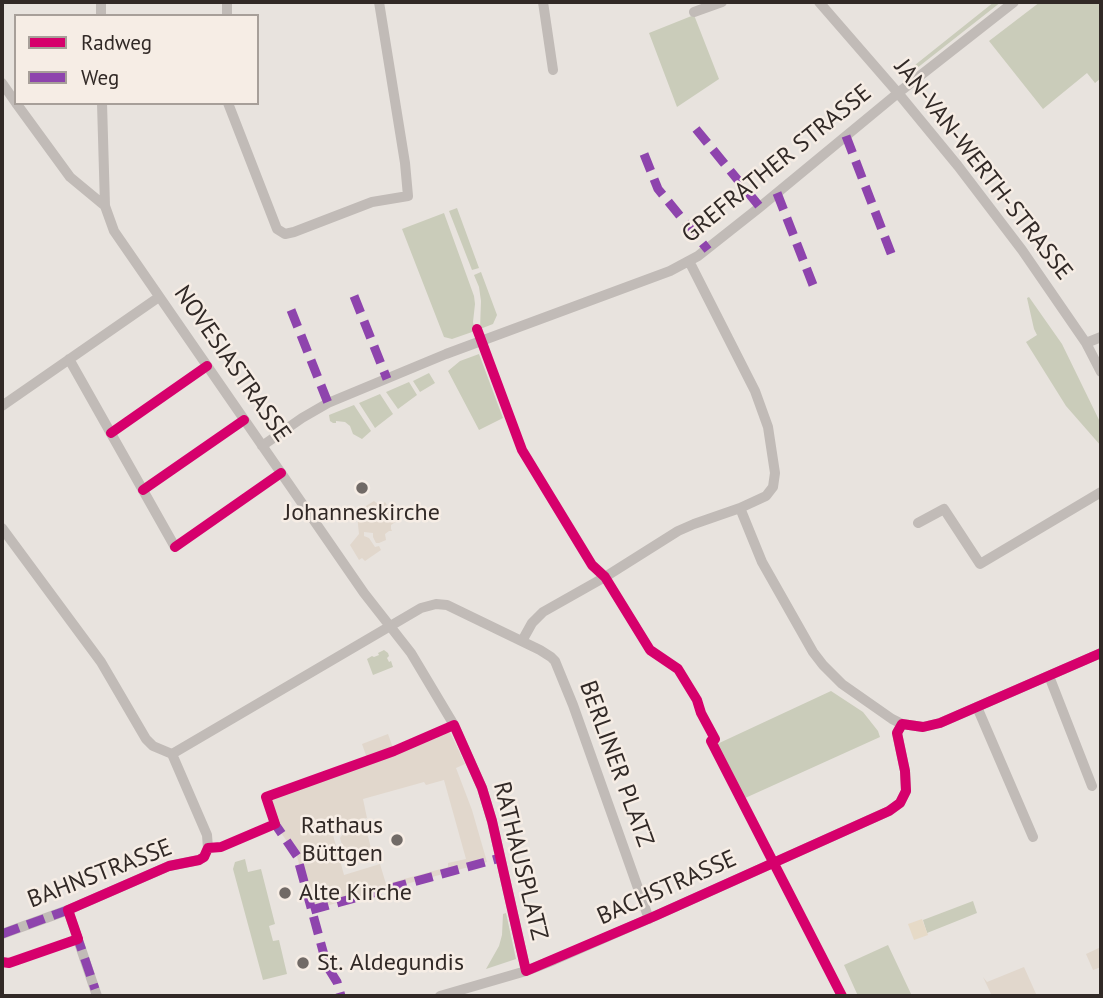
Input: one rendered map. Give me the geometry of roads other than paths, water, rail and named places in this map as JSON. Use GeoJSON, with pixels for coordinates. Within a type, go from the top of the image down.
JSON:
{"type":"FeatureCollection","features":[{"type":"Feature","properties":{"kind":"street"},"geometry":{"type":"LineString","coordinates":[[229,105],[277,229],[285,234],[372,202],[408,196],[379,2]]}},
{"type":"Feature","properties":{"kind":"street"},"geometry":{"type":"LineString","coordinates":[[543,2],[553,70]]}},
{"type":"Feature","properties":{"kind":"street"},"geometry":{"type":"LineString","coordinates":[[694,12],[722,2]]}},
{"type":"Feature","properties":{"kind":"street","name":"JAN-VAN-WERTH-STRASSE"},"geometry":{"type":"LineString","coordinates":[[820,2],[898,93],[1023,250],[1086,343],[1101,372]]}},
{"type":"Feature","properties":{"kind":"street","name":"GREFRATHER STRASSE"},"geometry":{"type":"LineString","coordinates":[[740,508],[766,496],[773,487],[775,468],[768,427],[752,384],[689,261],[708,250],[898,93],[1014,2]]}},
{"type":"Feature","properties":{"kind":"street"},"geometry":{"type":"LineString","coordinates":[[2,83],[14,100]]}},
{"type":"Feature","properties":{"kind":"street"},"geometry":{"type":"LineString","coordinates":[[17,105],[70,177],[105,206]]}},
{"type":"Feature","properties":{"kind":"street","name":"NOVESIASTRASSE"},"geometry":{"type":"LineString","coordinates":[[102,105],[105,206],[114,231],[389,627]]}},
{"type":"Feature","properties":{"kind":"street"},"geometry":{"type":"LineString","coordinates":[[262,446],[328,403],[446,354],[670,271],[689,261]]}},
{"type":"Feature","properties":{"kind":"street"},"geometry":{"type":"LineString","coordinates":[[2,405],[159,296]]}},
{"type":"Feature","properties":{"kind":"street"},"geometry":{"type":"LineString","coordinates":[[1086,343],[1101,337]]}},
{"type":"Feature","properties":{"kind":"street"},"geometry":{"type":"LineString","coordinates":[[69,359],[175,547]]}},
{"type":"Feature","properties":{"kind":"street"},"geometry":{"type":"LineString","coordinates":[[918,523],[944,509],[980,564],[1101,492]]}},
{"type":"Feature","properties":{"kind":"street"},"geometry":{"type":"LineString","coordinates":[[522,641],[532,623],[543,612],[687,526],[740,508],[761,562],[813,652],[842,684],[902,724],[914,727],[931,725],[1101,653]]}},
{"type":"Feature","properties":{"kind":"street"},"geometry":{"type":"LineString","coordinates":[[2,528],[101,662],[146,739],[153,746],[172,754]]}},
{"type":"Feature","properties":{"kind":"street","name":"BERLINER PLATZ"},"geometry":{"type":"LineString","coordinates":[[172,754],[421,608],[436,604],[447,605],[551,657],[558,667],[649,919]]}},
{"type":"Feature","properties":{"kind":"street","name":"RATHAUSPLATZ"},"geometry":{"type":"LineString","coordinates":[[389,627],[411,653],[454,725],[482,789],[498,846],[526,971]]}},
{"type":"Feature","properties":{"kind":"street"},"geometry":{"type":"LineString","coordinates":[[1048,676],[1092,786]]}},
{"type":"Feature","properties":{"kind":"street"},"geometry":{"type":"LineString","coordinates":[[977,707],[1033,837]]}},
{"type":"Feature","properties":{"kind":"street","name":"BACHSTRASSE"},"geometry":{"type":"LineString","coordinates":[[440,996],[456,994],[526,971],[883,815],[904,797],[906,784],[897,733],[902,724]]}},
{"type":"Feature","properties":{"kind":"street","name":"BAHNSTRASSE"},"geometry":{"type":"LineString","coordinates":[[2,934],[68,910],[169,866],[204,857],[208,848],[207,835],[172,754]]}},
{"type":"Feature","properties":{"kind":"street"},"geometry":{"type":"LineString","coordinates":[[68,910],[97,996]]}},
{"type":"Feature","properties":{"kind":"place","name":"Johanneskirche"},"geometry":{"type":"Point","coordinates":[362,488]}},
{"type":"Feature","properties":{"kind":"place","name":"Rathaus Büttgen"},"geometry":{"type":"Point","coordinates":[397,840]}},
{"type":"Feature","properties":{"kind":"place","name":"Alte Kirche"},"geometry":{"type":"Point","coordinates":[285,893]}},
{"type":"Feature","properties":{"kind":"place","name":"St. Aldegundis"},"geometry":{"type":"Point","coordinates":[303,963]}}]}
